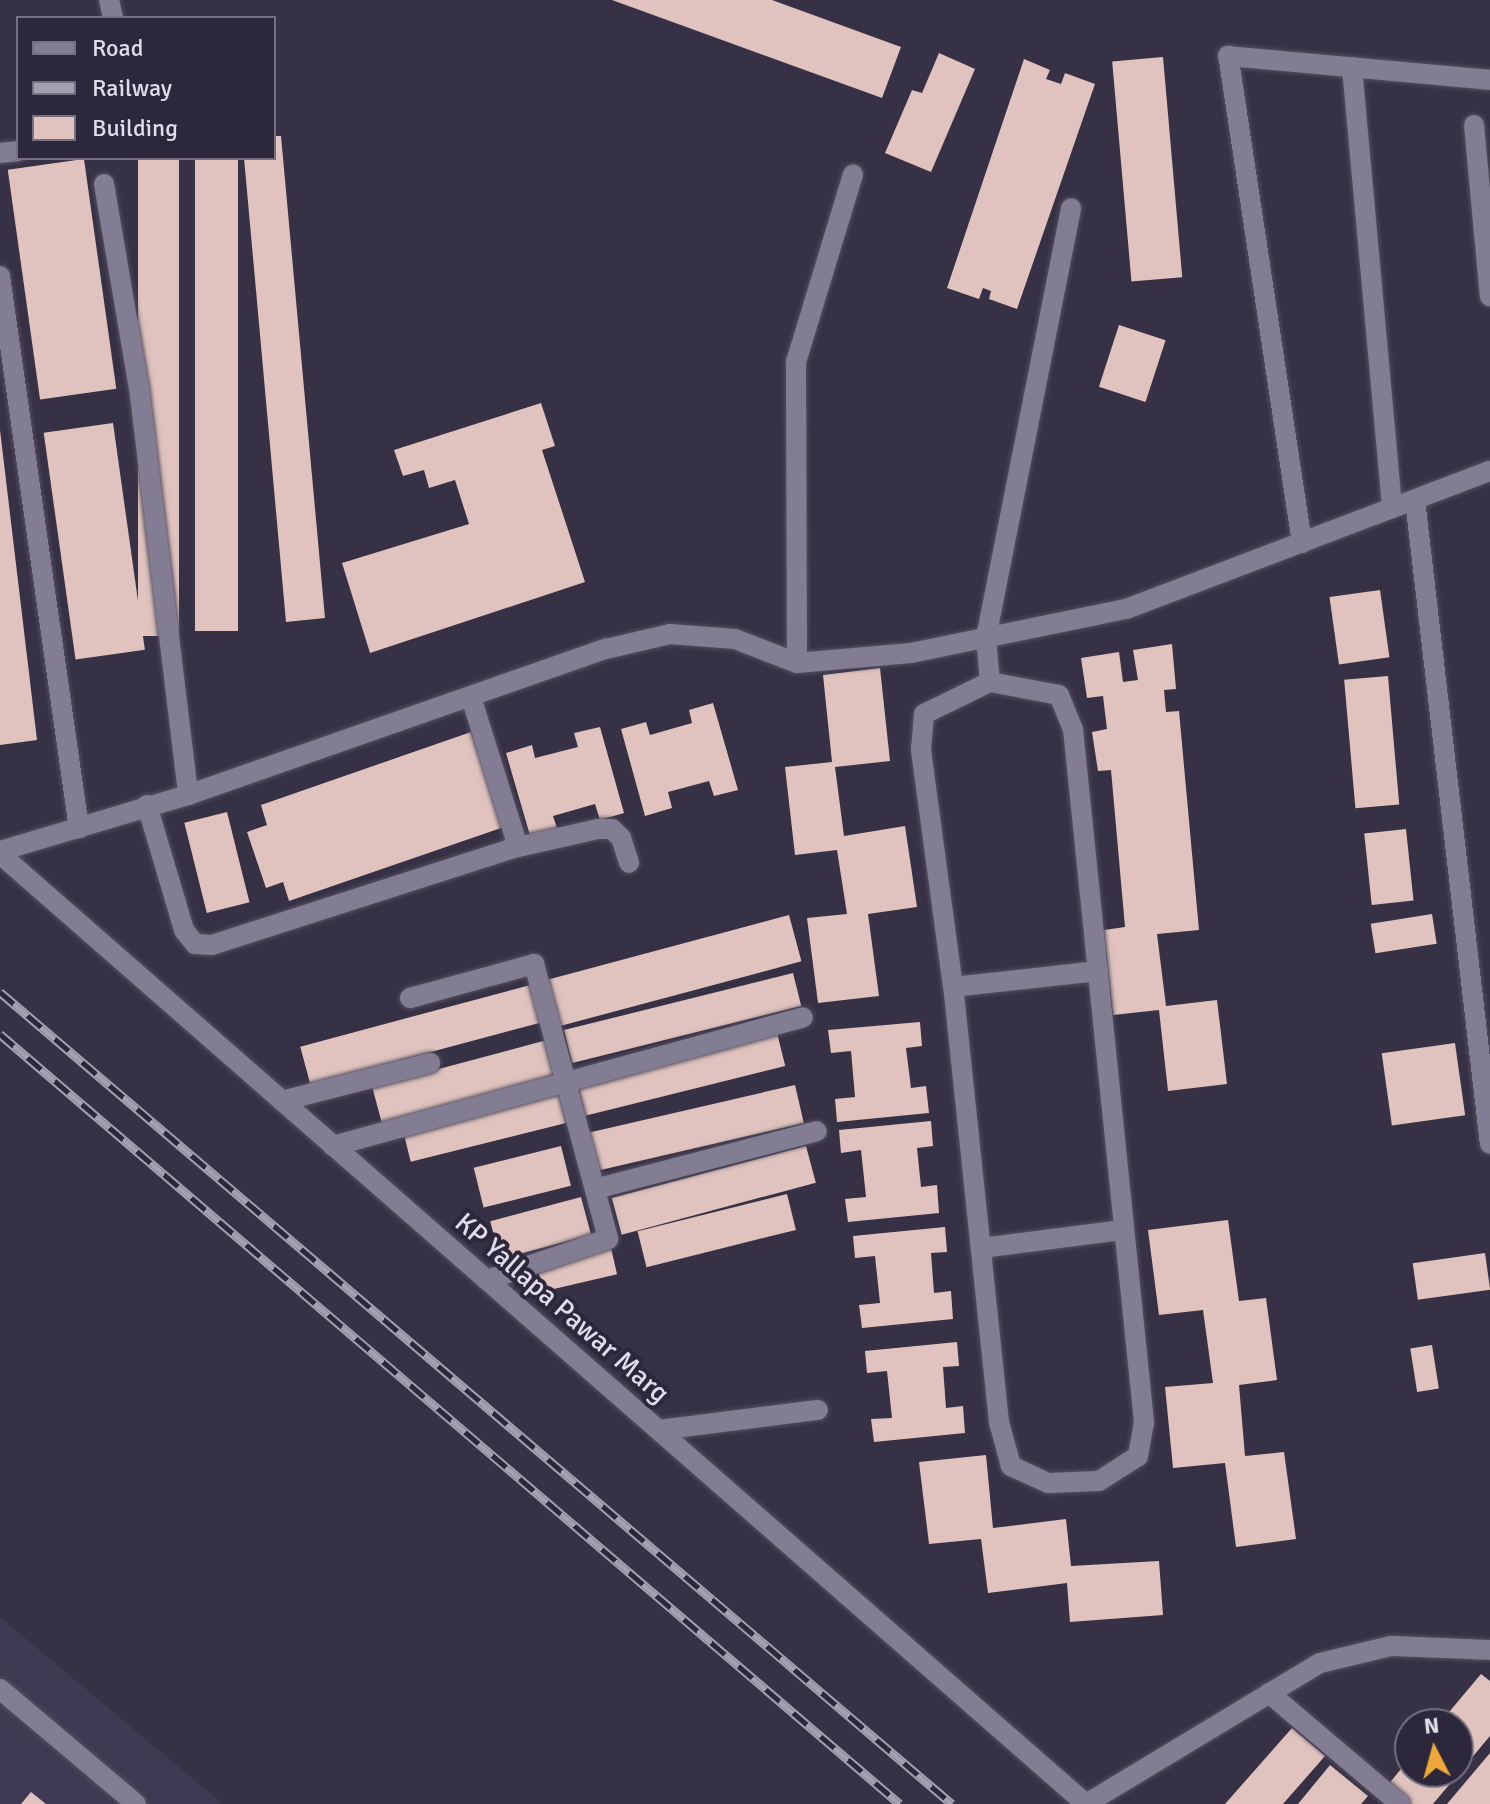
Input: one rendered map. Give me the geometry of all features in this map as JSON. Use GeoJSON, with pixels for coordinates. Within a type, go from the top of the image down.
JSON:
{"type":"FeatureCollection","features":[{"type":"Feature","properties":{"kind":"street"},"geometry":{"type":"LineString","coordinates":[[1302,543],[1228,56],[1490,80]]}},
{"type":"Feature","properties":{"kind":"street"},"geometry":{"type":"LineString","coordinates":[[1352,67],[1392,508]]}},
{"type":"Feature","properties":{"kind":"street"},"geometry":{"type":"LineString","coordinates":[[1474,125],[1490,296]]}},
{"type":"Feature","properties":{"kind":"street"},"geometry":{"type":"LineString","coordinates":[[797,663],[796,362],[853,174]]}},
{"type":"Feature","properties":{"kind":"street"},"geometry":{"type":"LineString","coordinates":[[104,184],[139,388],[188,795]]}},
{"type":"Feature","properties":{"kind":"street"},"geometry":{"type":"LineString","coordinates":[[990,682],[986,638],[1071,208]]}},
{"type":"Feature","properties":{"kind":"street"},"geometry":{"type":"LineString","coordinates":[[0,276],[79,828]]}},
{"type":"Feature","properties":{"kind":"street"},"geometry":{"type":"LineString","coordinates":[[0,853],[147,805],[188,795],[606,649],[670,634],[735,639],[797,663],[911,653],[986,638],[1126,609],[1490,471]]}},
{"type":"Feature","properties":{"kind":"street"},"geometry":{"type":"LineString","coordinates":[[1415,500],[1490,1144]]}},
{"type":"Feature","properties":{"kind":"street"},"geometry":{"type":"LineString","coordinates":[[990,682],[1059,695],[1073,729],[1144,1422],[1138,1456],[1099,1481],[1048,1483],[1011,1466],[999,1422],[953,987],[921,749],[924,714],[990,682]]}},
{"type":"Feature","properties":{"kind":"street"},"geometry":{"type":"LineString","coordinates":[[471,697],[518,847]]}},
{"type":"Feature","properties":{"kind":"street"},"geometry":{"type":"LineString","coordinates":[[147,805],[184,930],[195,944],[212,945],[518,847],[612,829],[621,838],[629,863]]}},
{"type":"Feature","properties":{"kind":"street","name":"KP Yallapa Pawar Marg"},"geometry":{"type":"LineString","coordinates":[[0,853],[1086,1804]]}},
{"type":"Feature","properties":{"kind":"street"},"geometry":{"type":"LineString","coordinates":[[410,998],[534,964],[608,1239],[487,1280]]}},
{"type":"Feature","properties":{"kind":"street"},"geometry":{"type":"LineString","coordinates":[[953,987],[1098,971]]}},
{"type":"Feature","properties":{"kind":"street"},"geometry":{"type":"LineString","coordinates":[[333,1146],[803,1017]]}},
{"type":"Feature","properties":{"kind":"street"},"geometry":{"type":"LineString","coordinates":[[282,1101],[430,1063]]}},
{"type":"Feature","properties":{"kind":"street"},"geometry":{"type":"LineString","coordinates":[[595,1189],[817,1131]]}},
{"type":"Feature","properties":{"kind":"street"},"geometry":{"type":"LineString","coordinates":[[982,1248],[1123,1230]]}},
{"type":"Feature","properties":{"kind":"street"},"geometry":{"type":"LineString","coordinates":[[659,1430],[818,1410]]}},
{"type":"Feature","properties":{"kind":"street"},"geometry":{"type":"LineString","coordinates":[[1086,1804],[1320,1663],[1391,1646],[1490,1650]]}},
{"type":"Feature","properties":{"kind":"street"},"geometry":{"type":"LineString","coordinates":[[0,1689],[136,1804]]}},
{"type":"Feature","properties":{"kind":"street"},"geometry":{"type":"LineString","coordinates":[[1269,1693],[1400,1804]]}},
{"type":"Feature","properties":{"kind":"shaded area"},"geometry":{"type":"Polygon","coordinates":[[[0,1617],[223,1804],[0,1804],[0,1617]]]}},
{"type":"Feature","properties":{"kind":"building"},"geometry":{"type":"Polygon","coordinates":[[[612,0],[772,0],[901,47],[882,98],[612,0]]]}},
{"type":"Feature","properties":{"kind":"building"},"geometry":{"type":"Polygon","coordinates":[[[939,53],[975,69],[931,172],[885,153],[912,90],[922,93],[939,53]]]}},
{"type":"Feature","properties":{"kind":"building"},"geometry":{"type":"Polygon","coordinates":[[[1163,57],[1182,277],[1131,282],[1112,61],[1163,57]]]}},
{"type":"Feature","properties":{"kind":"building"},"geometry":{"type":"Polygon","coordinates":[[[1024,59],[1050,70],[1046,79],[1061,84],[1065,73],[1095,84],[1017,309],[989,299],[991,291],[983,288],[979,299],[947,288],[1024,59]]]}},
{"type":"Feature","properties":{"kind":"building"},"geometry":{"type":"Polygon","coordinates":[[[276,136],[281,136],[325,618],[286,622],[244,160],[276,160],[276,136]]]}},
{"type":"Feature","properties":{"kind":"building"},"geometry":{"type":"Polygon","coordinates":[[[84,160],[116,389],[40,399],[8,170],[84,160]]]}},
{"type":"Feature","properties":{"kind":"building"},"geometry":{"type":"Polygon","coordinates":[[[138,160],[179,160],[179,636],[138,636],[138,160]]]}},
{"type":"Feature","properties":{"kind":"building"},"geometry":{"type":"Polygon","coordinates":[[[195,160],[238,160],[238,631],[195,631],[195,160]]]}},
{"type":"Feature","properties":{"kind":"building"},"geometry":{"type":"Polygon","coordinates":[[[1119,325],[1166,340],[1146,402],[1099,387],[1119,325]]]}},
{"type":"Feature","properties":{"kind":"building"},"geometry":{"type":"Polygon","coordinates":[[[541,403],[555,446],[542,450],[585,582],[370,653],[342,563],[469,524],[455,480],[429,488],[424,470],[403,476],[394,450],[541,403]]]}},
{"type":"Feature","properties":{"kind":"building"},"geometry":{"type":"Polygon","coordinates":[[[113,423],[145,650],[76,660],[44,433],[113,423]]]}},
{"type":"Feature","properties":{"kind":"building"},"geometry":{"type":"Polygon","coordinates":[[[0,430],[37,740],[0,745],[0,430]]]}},
{"type":"Feature","properties":{"kind":"building"},"geometry":{"type":"Polygon","coordinates":[[[1380,590],[1389,657],[1339,664],[1329,597],[1380,590]]]}},
{"type":"Feature","properties":{"kind":"building"},"geometry":{"type":"Polygon","coordinates":[[[1172,644],[1176,689],[1164,690],[1166,712],[1179,711],[1199,930],[1157,934],[1166,1006],[1217,1000],[1227,1084],[1168,1091],[1159,1010],[1113,1015],[1104,930],[1125,927],[1111,770],[1098,771],[1092,732],[1107,729],[1103,696],[1087,698],[1081,658],[1119,652],[1123,682],[1138,680],[1133,650],[1172,644]]]}},
{"type":"Feature","properties":{"kind":"building"},"geometry":{"type":"Polygon","coordinates":[[[880,668],[890,761],[835,767],[844,836],[905,826],[917,907],[868,914],[879,996],[818,1003],[807,918],[847,914],[837,850],[795,855],[785,767],[832,762],[823,675],[880,668]]]}},
{"type":"Feature","properties":{"kind":"building"},"geometry":{"type":"Polygon","coordinates":[[[1388,676],[1399,805],[1355,808],[1344,680],[1388,676]]]}},
{"type":"Feature","properties":{"kind":"building"},"geometry":{"type":"Polygon","coordinates":[[[713,703],[738,790],[714,796],[709,781],[668,792],[672,808],[645,816],[621,729],[646,722],[650,735],[692,723],[689,710],[713,703]]]}},
{"type":"Feature","properties":{"kind":"building"},"geometry":{"type":"Polygon","coordinates":[[[600,727],[624,813],[600,820],[595,804],[553,816],[558,831],[531,839],[506,753],[532,745],[535,758],[578,747],[574,733],[600,727]]]}},
{"type":"Feature","properties":{"kind":"building"},"geometry":{"type":"Polygon","coordinates":[[[471,732],[504,827],[289,901],[283,882],[266,888],[247,832],[267,825],[261,805],[471,732]]]}},
{"type":"Feature","properties":{"kind":"building"},"geometry":{"type":"Polygon","coordinates":[[[227,812],[249,902],[207,913],[184,823],[227,812]]]}},
{"type":"Feature","properties":{"kind":"building"},"geometry":{"type":"Polygon","coordinates":[[[1406,829],[1414,901],[1372,905],[1364,833],[1406,829]]]}},
{"type":"Feature","properties":{"kind":"building"},"geometry":{"type":"Polygon","coordinates":[[[1432,914],[1437,944],[1375,953],[1371,924],[1432,914]]]}},
{"type":"Feature","properties":{"kind":"building"},"geometry":{"type":"Polygon","coordinates":[[[789,915],[801,961],[560,1026],[548,980],[789,915]]]}},
{"type":"Feature","properties":{"kind":"building"},"geometry":{"type":"Polygon","coordinates":[[[793,973],[801,1006],[572,1063],[564,1030],[793,973]]]}},
{"type":"Feature","properties":{"kind":"building"},"geometry":{"type":"Polygon","coordinates":[[[534,984],[544,1022],[310,1084],[300,1047],[534,984]]]}},
{"type":"Feature","properties":{"kind":"building"},"geometry":{"type":"Polygon","coordinates":[[[920,1022],[922,1046],[906,1048],[911,1088],[926,1086],[929,1113],[837,1122],[835,1099],[855,1097],[851,1051],[831,1053],[828,1030],[920,1022]]]}},
{"type":"Feature","properties":{"kind":"building"},"geometry":{"type":"Polygon","coordinates":[[[777,1033],[785,1066],[585,1116],[577,1083],[777,1033]]]}},
{"type":"Feature","properties":{"kind":"building"},"geometry":{"type":"Polygon","coordinates":[[[547,1040],[558,1081],[383,1127],[372,1087],[547,1040]]]}},
{"type":"Feature","properties":{"kind":"building"},"geometry":{"type":"Polygon","coordinates":[[[1455,1043],[1465,1115],[1392,1126],[1382,1053],[1455,1043]]]}},
{"type":"Feature","properties":{"kind":"building"},"geometry":{"type":"Polygon","coordinates":[[[795,1085],[804,1123],[597,1171],[588,1133],[795,1085]]]}},
{"type":"Feature","properties":{"kind":"building"},"geometry":{"type":"Polygon","coordinates":[[[558,1091],[566,1123],[411,1162],[403,1130],[558,1091]]]}},
{"type":"Feature","properties":{"kind":"building"},"geometry":{"type":"Polygon","coordinates":[[[931,1121],[933,1146],[917,1148],[921,1187],[937,1185],[939,1213],[848,1222],[845,1199],[866,1197],[861,1150],[841,1153],[839,1130],[931,1121]]]}},
{"type":"Feature","properties":{"kind":"building"},"geometry":{"type":"Polygon","coordinates":[[[561,1146],[571,1186],[484,1208],[474,1168],[561,1146]]]}},
{"type":"Feature","properties":{"kind":"building"},"geometry":{"type":"Polygon","coordinates":[[[806,1146],[816,1183],[622,1235],[612,1198],[806,1146]]]}},
{"type":"Feature","properties":{"kind":"building"},"geometry":{"type":"Polygon","coordinates":[[[787,1194],[796,1230],[647,1267],[638,1231],[787,1194]]]}},
{"type":"Feature","properties":{"kind":"building"},"geometry":{"type":"Polygon","coordinates":[[[581,1197],[591,1235],[500,1259],[490,1221],[581,1197]]]}},
{"type":"Feature","properties":{"kind":"building"},"geometry":{"type":"Polygon","coordinates":[[[1228,1220],[1239,1301],[1266,1298],[1277,1380],[1239,1385],[1245,1456],[1284,1452],[1296,1539],[1236,1547],[1225,1463],[1173,1468],[1165,1387],[1213,1383],[1203,1310],[1159,1315],[1148,1230],[1228,1220]]]}},
{"type":"Feature","properties":{"kind":"building"},"geometry":{"type":"Polygon","coordinates":[[[945,1227],[947,1252],[931,1253],[934,1293],[951,1291],[953,1319],[862,1328],[859,1305],[880,1303],[875,1256],[855,1258],[853,1236],[945,1227]]]}},
{"type":"Feature","properties":{"kind":"building"},"geometry":{"type":"Polygon","coordinates":[[[611,1248],[617,1274],[543,1291],[537,1265],[611,1248]]]}},
{"type":"Feature","properties":{"kind":"building"},"geometry":{"type":"Polygon","coordinates":[[[1485,1253],[1490,1290],[1418,1300],[1413,1263],[1485,1253]]]}},
{"type":"Feature","properties":{"kind":"building"},"geometry":{"type":"Polygon","coordinates":[[[957,1342],[959,1366],[943,1367],[946,1408],[963,1406],[965,1433],[874,1442],[871,1419],[892,1418],[887,1371],[867,1373],[865,1351],[957,1342]]]}},
{"type":"Feature","properties":{"kind":"building"},"geometry":{"type":"Polygon","coordinates":[[[1432,1345],[1439,1388],[1417,1392],[1410,1348],[1432,1345]]]}},
{"type":"Feature","properties":{"kind":"building"},"geometry":{"type":"Polygon","coordinates":[[[986,1455],[993,1528],[1066,1519],[1071,1566],[1159,1561],[1163,1615],[1070,1622],[1067,1583],[988,1593],[981,1539],[929,1544],[919,1462],[986,1455]]]}},
{"type":"Feature","properties":{"kind":"building"},"geometry":{"type":"Polygon","coordinates":[[[1481,1674],[1490,1681],[1490,1736],[1474,1755],[1474,1708],[1452,1708],[1481,1674]]]}},
{"type":"Feature","properties":{"kind":"building"},"geometry":{"type":"Polygon","coordinates":[[[1292,1728],[1325,1756],[1283,1804],[1225,1804],[1292,1728]]]}},
{"type":"Feature","properties":{"kind":"building"},"geometry":{"type":"Polygon","coordinates":[[[1490,1753],[1490,1804],[1447,1804],[1460,1788],[1474,1788],[1474,1772],[1490,1753]]]}},
{"type":"Feature","properties":{"kind":"building"},"geometry":{"type":"Polygon","coordinates":[[[1330,1765],[1368,1796],[1361,1804],[1298,1804],[1330,1765]]]}},
{"type":"Feature","properties":{"kind":"building"},"geometry":{"type":"Polygon","coordinates":[[[1394,1777],[1394,1788],[1446,1788],[1433,1804],[1409,1804],[1387,1786],[1394,1777]]]}},
{"type":"Feature","properties":{"kind":"building"},"geometry":{"type":"Polygon","coordinates":[[[31,1792],[46,1804],[21,1804],[31,1792]]]}},
{"type":"Feature","properties":{"kind":"railway"},"geometry":{"type":"LineString","coordinates":[[0,992],[952,1804]]}},
{"type":"Feature","properties":{"kind":"railway"},"geometry":{"type":"LineString","coordinates":[[0,1034],[900,1804]]}}]}
